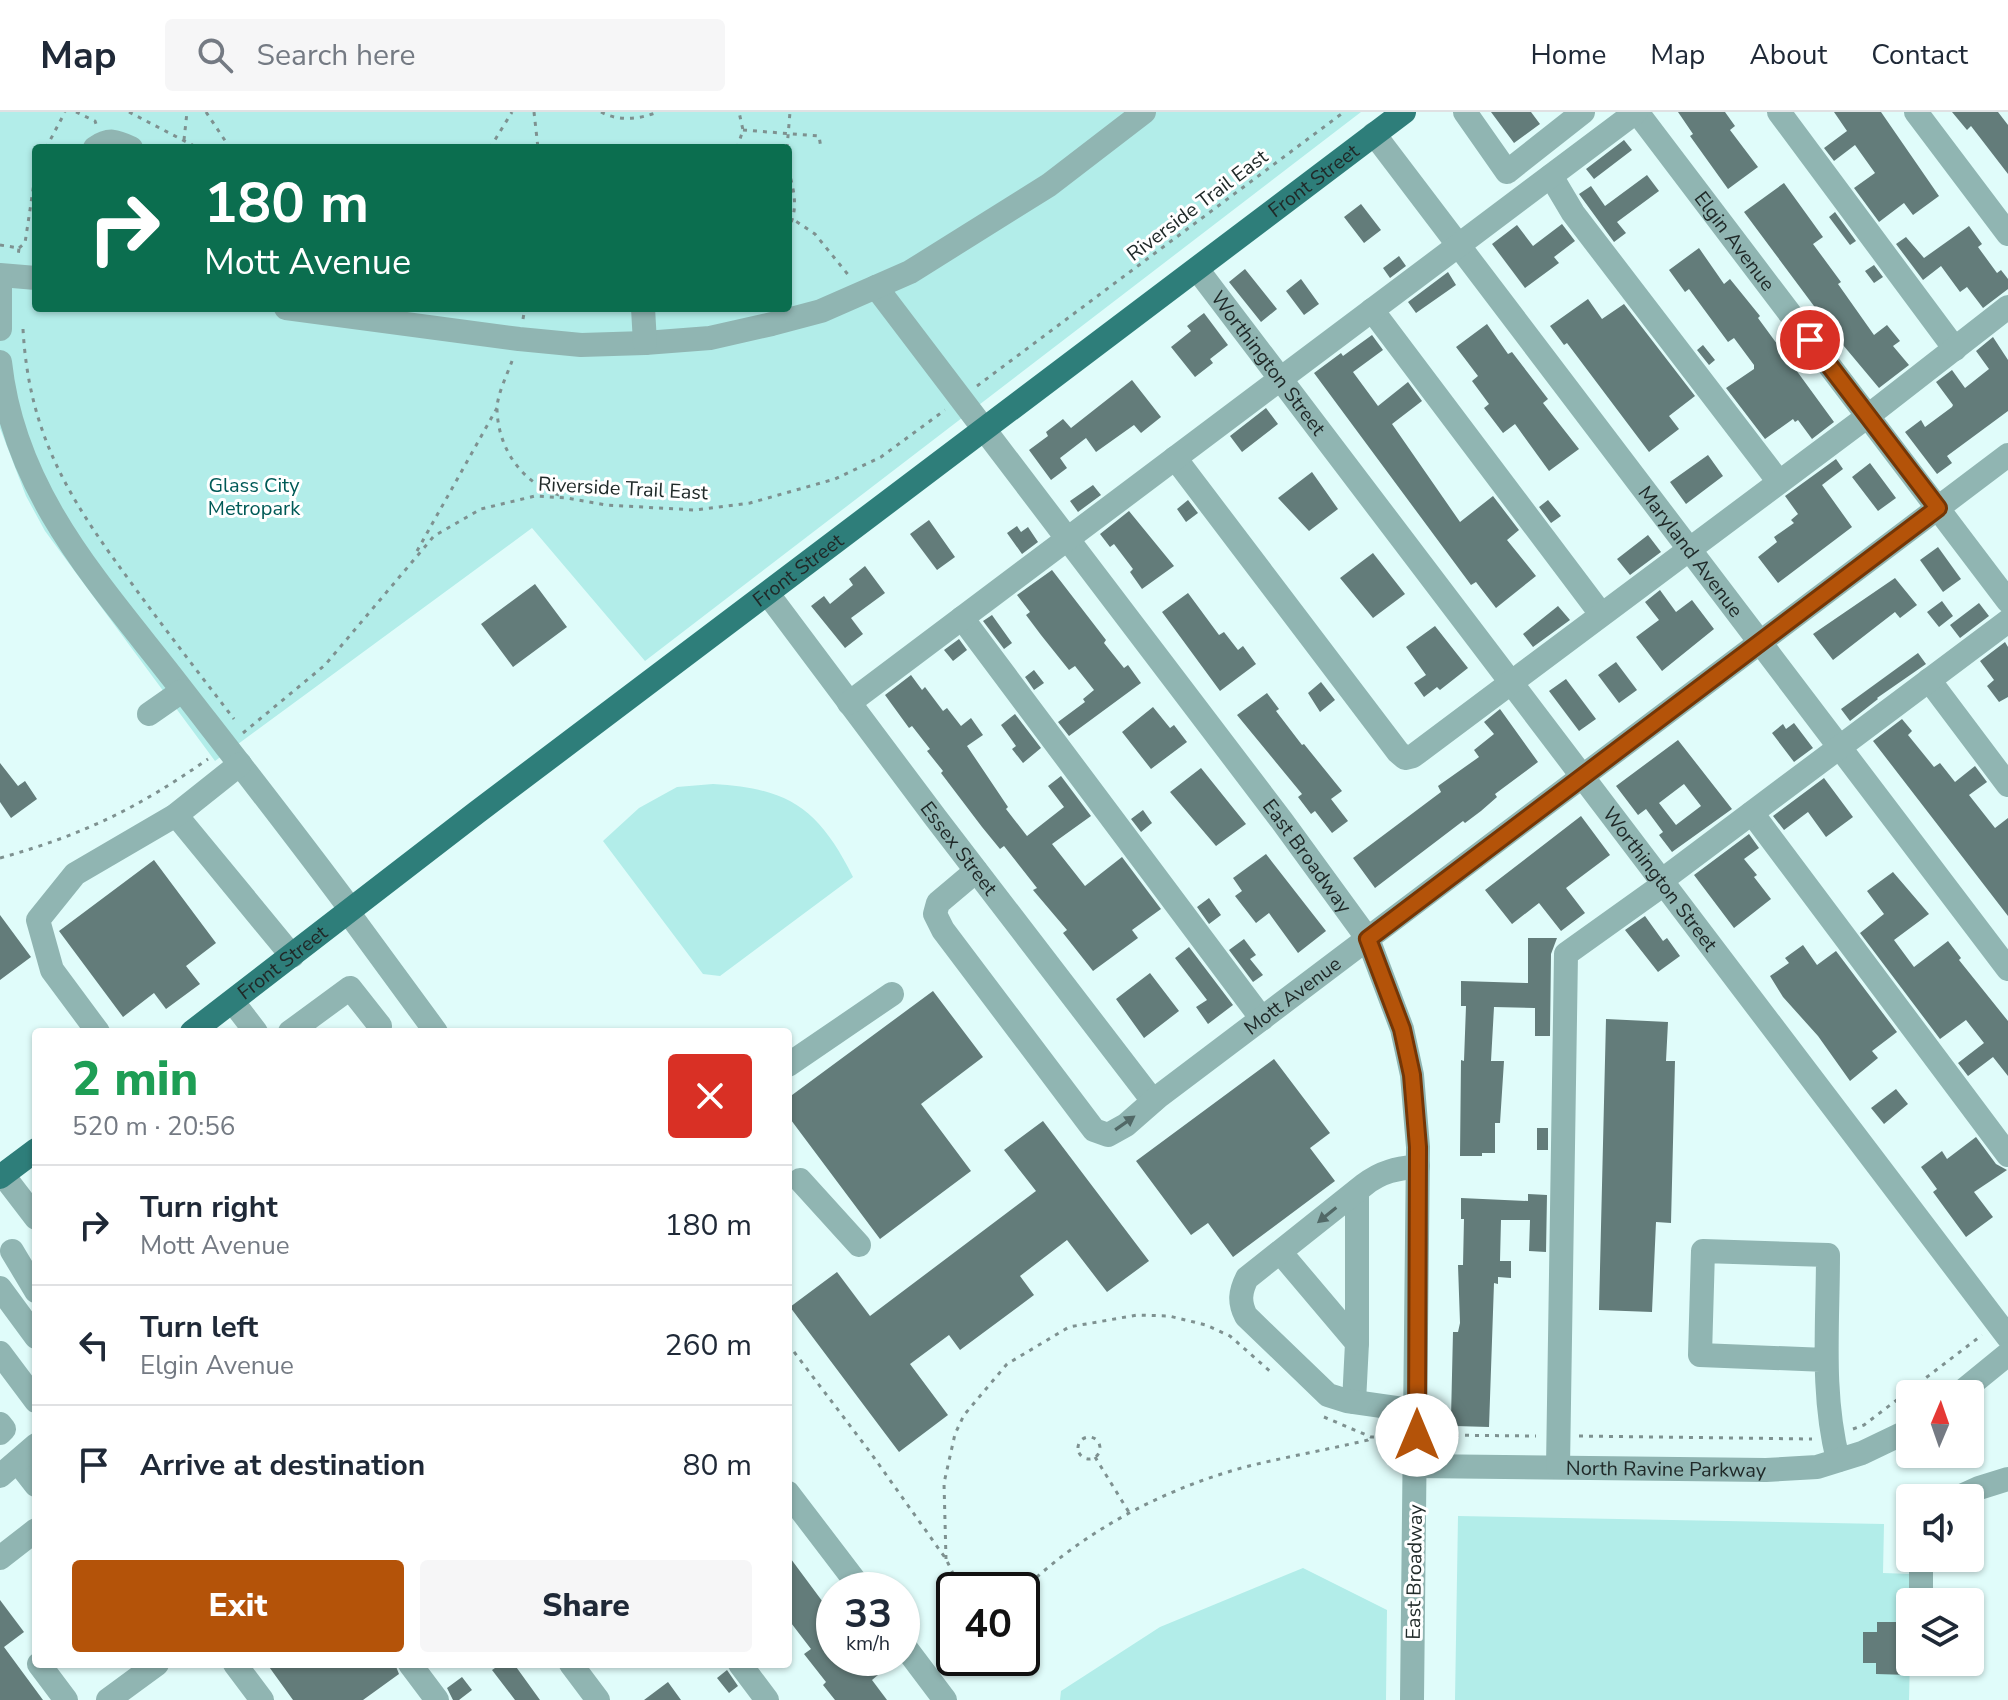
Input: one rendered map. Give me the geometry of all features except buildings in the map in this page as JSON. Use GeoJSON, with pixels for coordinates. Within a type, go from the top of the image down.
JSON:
{"type":"FeatureCollection","features":[{"type":"Feature","properties":{"kind":"main road","name":"Front Street"},"geometry":{"type":"LineString","coordinates":[[197,1028],[1404,112]]}},
{"type":"Feature","properties":{"kind":"main road"},"geometry":{"type":"LineString","coordinates":[[2,1176],[32,1153]]}},
{"type":"Feature","properties":{"kind":"street"},"geometry":{"type":"LineString","coordinates":[[316,312],[581,345],[710,338],[770,316],[821,311],[910,272],[1049,185],[1144,112]]}},
{"type":"Feature","properties":{"kind":"street"},"geometry":{"type":"LineString","coordinates":[[1465,112],[1507,172],[1583,112]]}},
{"type":"Feature","properties":{"kind":"street"},"geometry":{"type":"LineString","coordinates":[[849,703],[1636,112]]}},
{"type":"Feature","properties":{"kind":"street","name":"Elgin Avenue"},"geometry":{"type":"LineString","coordinates":[[1636,112],[2008,601]]}},
{"type":"Feature","properties":{"kind":"street"},"geometry":{"type":"LineString","coordinates":[[1779,112],[1955,349]]}},
{"type":"Feature","properties":{"kind":"street"},"geometry":{"type":"LineString","coordinates":[[1916,112],[2008,234]]}},
{"type":"Feature","properties":{"kind":"street","name":"Maryland Avenue"},"geometry":{"type":"LineString","coordinates":[[1374,134],[2008,969]]}},
{"type":"Feature","properties":{"kind":"street"},"geometry":{"type":"LineString","coordinates":[[100,144],[116,141],[122,144]]}},
{"type":"Feature","properties":{"kind":"street"},"geometry":{"type":"LineString","coordinates":[[1551,176],[1573,213],[1779,482]]}},
{"type":"Feature","properties":{"kind":"street","name":"Worthington Street"},"geometry":{"type":"LineString","coordinates":[[1197,269],[2008,1337]]}},
{"type":"Feature","properties":{"kind":"street"},"geometry":{"type":"LineString","coordinates":[[11,324],[14,277]]}},
{"type":"Feature","properties":{"kind":"street","name":"East Broadway"},"geometry":{"type":"LineString","coordinates":[[876,287],[1368,939],[1402,1029],[1412,1075],[1418,1166],[1412,1700]]}},
{"type":"Feature","properties":{"kind":"street"},"geometry":{"type":"LineString","coordinates":[[1175,458],[1405,758],[1413,756],[1868,416],[2008,307]]}},
{"type":"Feature","properties":{"kind":"street"},"geometry":{"type":"LineString","coordinates":[[1372,310],[1601,614]]}},
{"type":"Feature","properties":{"kind":"street"},"geometry":{"type":"LineString","coordinates":[[643,312],[645,343]]}},
{"type":"Feature","properties":{"kind":"street"},"geometry":{"type":"LineString","coordinates":[[0,362],[5,395],[21,450],[44,503],[84,565],[233,755],[433,1028]]}},
{"type":"Feature","properties":{"kind":"street","name":"Mott Avenue"},"geometry":{"type":"LineString","coordinates":[[976,871],[938,903],[935,914],[943,930],[1094,1130],[1108,1135],[1126,1125],[1153,1101],[2008,455]]}},
{"type":"Feature","properties":{"kind":"street","name":"Essex Street"},"geometry":{"type":"LineString","coordinates":[[768,594],[1153,1101]]}},
{"type":"Feature","properties":{"kind":"street"},"geometry":{"type":"LineString","coordinates":[[962,618],[1262,1019]]}},
{"type":"Feature","properties":{"kind":"street"},"geometry":{"type":"LineString","coordinates":[[1558,1467],[1566,954],[2008,621]]}},
{"type":"Feature","properties":{"kind":"street"},"geometry":{"type":"LineString","coordinates":[[1929,680],[2008,785]]}},
{"type":"Feature","properties":{"kind":"street"},"geometry":{"type":"LineString","coordinates":[[149,714],[182,691]]}},
{"type":"Feature","properties":{"kind":"street"},"geometry":{"type":"LineString","coordinates":[[95,1028],[52,970],[38,920],[75,874],[176,815],[233,755]]}},
{"type":"Feature","properties":{"kind":"street"},"geometry":{"type":"LineString","coordinates":[[1752,813],[2008,1155]]}},
{"type":"Feature","properties":{"kind":"street"},"geometry":{"type":"LineString","coordinates":[[176,815],[292,956]]}},
{"type":"Feature","properties":{"kind":"street"},"geometry":{"type":"LineString","coordinates":[[295,1028],[350,988],[375,1028]]}},
{"type":"Feature","properties":{"kind":"street"},"geometry":{"type":"LineString","coordinates":[[792,1062],[892,994]]}},
{"type":"Feature","properties":{"kind":"street"},"geometry":{"type":"LineString","coordinates":[[377,1028],[412,1001]]}},
{"type":"Feature","properties":{"kind":"street"},"geometry":{"type":"LineString","coordinates":[[233,1002],[253,1028]]}},
{"type":"Feature","properties":{"kind":"street"},"geometry":{"type":"LineString","coordinates":[[1417,1411],[1328,1395],[1246,1316],[1241,1304],[1241,1290],[1247,1278],[1378,1174],[1418,1166]]}},
{"type":"Feature","properties":{"kind":"street"},"geometry":{"type":"LineString","coordinates":[[2,1176],[32,1213]]}},
{"type":"Feature","properties":{"kind":"street"},"geometry":{"type":"LineString","coordinates":[[792,1177],[859,1245]]}},
{"type":"Feature","properties":{"kind":"street"},"geometry":{"type":"LineString","coordinates":[[1354,1402],[1357,1191]]}},
{"type":"Feature","properties":{"kind":"street"},"geometry":{"type":"LineString","coordinates":[[5,1244],[32,1285]]}},
{"type":"Feature","properties":{"kind":"street"},"geometry":{"type":"LineString","coordinates":[[1826,1360],[1700,1355],[1703,1251],[1828,1255],[1827,1400],[1838,1460]]}},
{"type":"Feature","properties":{"kind":"street"},"geometry":{"type":"LineString","coordinates":[[1280,1252],[1357,1343]]}},
{"type":"Feature","properties":{"kind":"street"},"geometry":{"type":"LineString","coordinates":[[0,1288],[32,1332]]}},
{"type":"Feature","properties":{"kind":"street"},"geometry":{"type":"LineString","coordinates":[[0,1353],[32,1396]]}},
{"type":"Feature","properties":{"kind":"street"},"geometry":{"type":"LineString","coordinates":[[1976,1380],[2008,1354]]}},
{"type":"Feature","properties":{"kind":"street"},"geometry":{"type":"LineString","coordinates":[[0,1424],[4,1429],[0,1433]]}},
{"type":"Feature","properties":{"kind":"street","name":"North Ravine Parkway"},"geometry":{"type":"LineString","coordinates":[[1416,1466],[1766,1470],[1817,1467],[1862,1453],[1896,1437]]}},
{"type":"Feature","properties":{"kind":"street"},"geometry":{"type":"LineString","coordinates":[[32,1449],[9,1469],[32,1483]]}},
{"type":"Feature","properties":{"kind":"street"},"geometry":{"type":"LineString","coordinates":[[1984,1486],[2008,1479]]}},
{"type":"Feature","properties":{"kind":"street"},"geometry":{"type":"LineString","coordinates":[[792,1498],[848,1572]]}},
{"type":"Feature","properties":{"kind":"street"},"geometry":{"type":"LineString","coordinates":[[0,1558],[32,1533]]}},
{"type":"Feature","properties":{"kind":"street"},"geometry":{"type":"LineString","coordinates":[[920,1667],[945,1700]]}},
{"type":"Feature","properties":{"kind":"street"},"geometry":{"type":"LineString","coordinates":[[41,1668],[61,1698]]}},
{"type":"Feature","properties":{"kind":"street"},"geometry":{"type":"LineString","coordinates":[[108,1700],[152,1668]]}},
{"type":"Feature","properties":{"kind":"street"},"geometry":{"type":"LineString","coordinates":[[238,1668],[262,1700]]}},
{"type":"Feature","properties":{"kind":"street"},"geometry":{"type":"LineString","coordinates":[[413,1668],[437,1700]]}},
{"type":"Feature","properties":{"kind":"street"},"geometry":{"type":"LineString","coordinates":[[574,1668],[598,1700]]}},
{"type":"Feature","properties":{"kind":"street"},"geometry":{"type":"LineString","coordinates":[[743,1668],[767,1700]]}},
{"type":"Feature","properties":{"kind":"path"},"geometry":{"type":"LineString","coordinates":[[48,144],[65,112]]}},
{"type":"Feature","properties":{"kind":"path"},"geometry":{"type":"LineString","coordinates":[[129,112],[190,144]]}},
{"type":"Feature","properties":{"kind":"path"},"geometry":{"type":"LineString","coordinates":[[143,119],[145,112]]}},
{"type":"Feature","properties":{"kind":"path"},"geometry":{"type":"LineString","coordinates":[[184,141],[187,112]]}},
{"type":"Feature","properties":{"kind":"path"},"geometry":{"type":"LineString","coordinates":[[206,112],[227,144]]}},
{"type":"Feature","properties":{"kind":"path"},"geometry":{"type":"LineString","coordinates":[[492,144],[512,112]]}},
{"type":"Feature","properties":{"kind":"path"},"geometry":{"type":"LineString","coordinates":[[534,112],[538,144]]}},
{"type":"Feature","properties":{"kind":"path"},"geometry":{"type":"LineString","coordinates":[[601,112],[626,119],[641,119],[658,112]]}},
{"type":"Feature","properties":{"kind":"path"},"geometry":{"type":"LineString","coordinates":[[739,112],[743,130],[740,142]]}},
{"type":"Feature","properties":{"kind":"path"},"geometry":{"type":"LineString","coordinates":[[787,144],[790,112]]}},
{"type":"Feature","properties":{"kind":"path","name":"Riverside Trail East"},"geometry":{"type":"LineString","coordinates":[[0,858],[49,844],[99,824],[233,755],[325,665],[374,609],[413,557],[434,536],[481,509],[521,497],[567,498],[606,505],[695,510],[750,503],[835,479],[881,457],[1344,112]]}},
{"type":"Feature","properties":{"kind":"path"},"geometry":{"type":"LineString","coordinates":[[743,130],[819,136],[821,148]]}},
{"type":"Feature","properties":{"kind":"path"},"geometry":{"type":"LineString","coordinates":[[792,185],[796,201],[792,222]]}},
{"type":"Feature","properties":{"kind":"path"},"geometry":{"type":"LineString","coordinates":[[14,277],[19,248],[25,243],[32,197]]}},
{"type":"Feature","properties":{"kind":"path"},"geometry":{"type":"LineString","coordinates":[[0,245],[19,248]]}},
{"type":"Feature","properties":{"kind":"path"},"geometry":{"type":"LineString","coordinates":[[413,557],[497,408],[524,312]]}},
{"type":"Feature","properties":{"kind":"path"},"geometry":{"type":"LineString","coordinates":[[11,324],[34,405],[59,472],[77,507],[235,720]]}},
{"type":"Feature","properties":{"kind":"path"},"geometry":{"type":"LineString","coordinates":[[497,408],[504,442],[514,464],[536,486],[567,498]]}},
{"type":"Feature","properties":{"kind":"path"},"geometry":{"type":"LineString","coordinates":[[792,1349],[870,1452],[938,1548],[951,1572]]}},
{"type":"Feature","properties":{"kind":"path"},"geometry":{"type":"LineString","coordinates":[[1040,1573],[1100,1529],[1221,1475],[1371,1437]]}},
{"type":"Feature","properties":{"kind":"path"},"geometry":{"type":"LineString","coordinates":[[1085,1438],[1098,1442],[1100,1449],[1095,1457],[1087,1459],[1080,1453],[1080,1443],[1085,1438]]}},
{"type":"Feature","properties":{"kind":"path"},"geometry":{"type":"LineString","coordinates":[[1095,1457],[1130,1514]]}},
{"type":"Feature","properties":{"kind":"green space","name":"Glass City Metropark"},"geometry":{"type":"Polygon","coordinates":[[[0,112],[1361,112],[645,661],[532,528],[215,761],[45,531],[26,496],[0,428],[0,112]]]}},
{"type":"Feature","properties":{"kind":"green space"},"geometry":{"type":"Polygon","coordinates":[[[713,784],[762,791],[799,806],[827,834],[853,877],[720,976],[703,974],[603,841],[639,808],[677,787],[713,784]]]}},
{"type":"Feature","properties":{"kind":"green space"},"geometry":{"type":"Polygon","coordinates":[[[1458,1516],[1884,1524],[1883,1573],[1912,1574],[1912,1588],[1896,1588],[1896,1676],[1910,1676],[1909,1700],[1455,1700],[1458,1516]]]}},
{"type":"Feature","properties":{"kind":"green space"},"geometry":{"type":"Polygon","coordinates":[[[1303,1568],[1387,1610],[1386,1700],[1060,1700],[1061,1691],[1160,1627],[1303,1568]]]}},
{"type":"Feature","properties":{"kind":"route"},"geometry":{"type":"LineString","coordinates":[[1417,1435],[1418,1147],[1412,1075],[1402,1029],[1368,939],[1938,508],[1810,340]]}}]}
